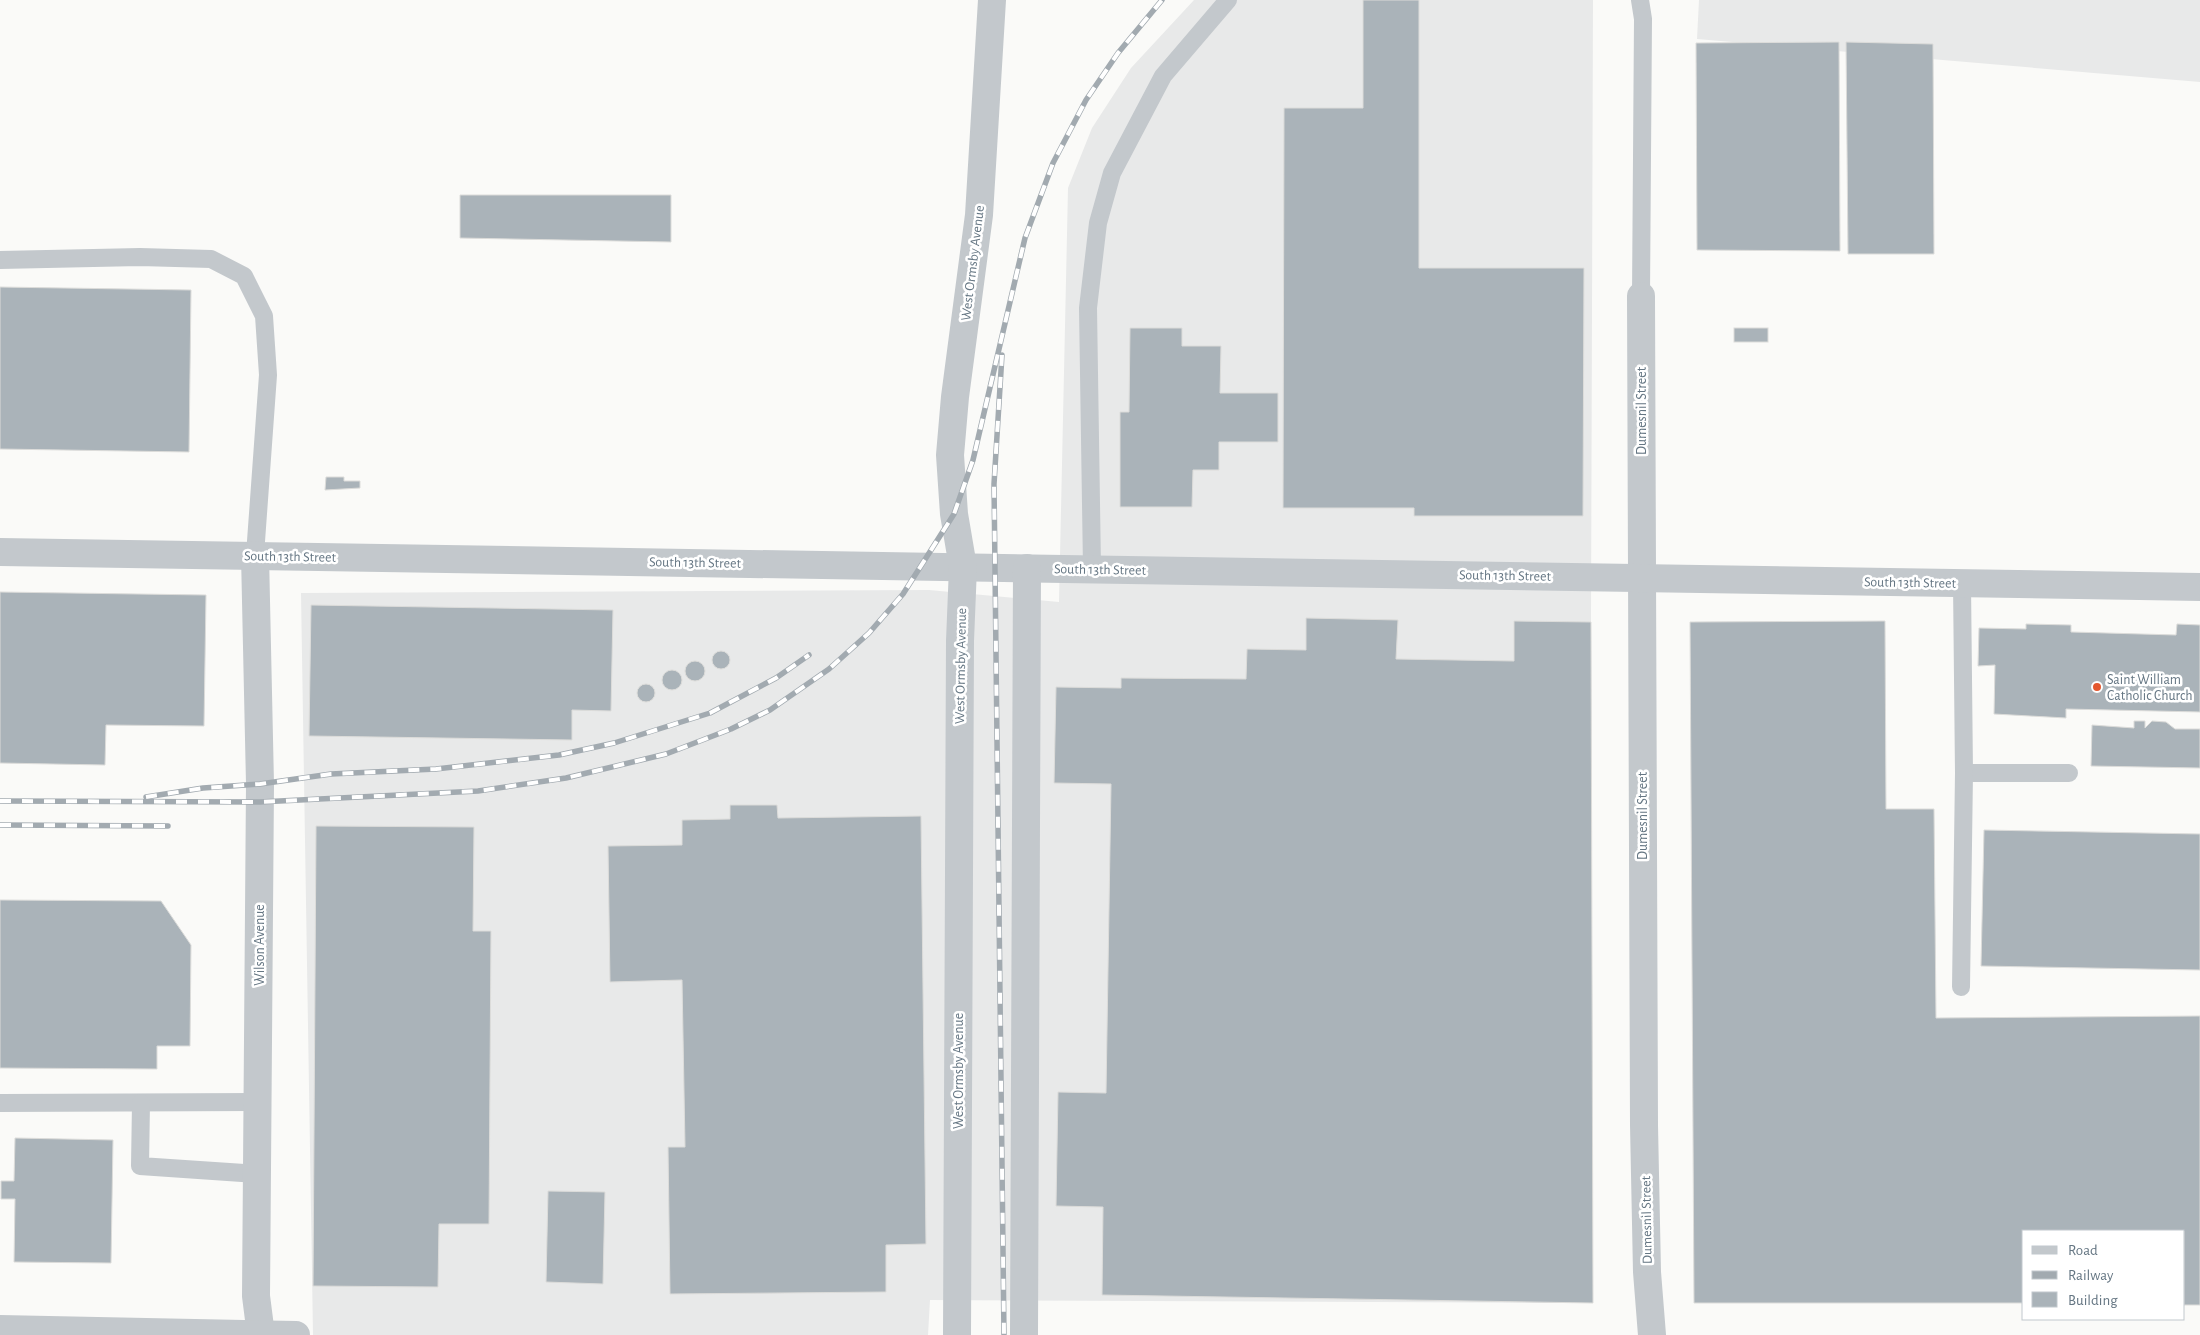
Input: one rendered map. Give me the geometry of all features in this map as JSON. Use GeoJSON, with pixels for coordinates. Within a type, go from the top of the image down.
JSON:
{"type":"FeatureCollection","features":[{"type":"Feature","properties":{"kind":"street","name":"West Ormsby Avenue"},"geometry":{"type":"LineString","coordinates":[[957,1335],[960,640],[963,566],[954,514],[950,455],[955,397],[979,215],[992,0]]}},
{"type":"Feature","properties":{"kind":"street","name":"Dumesnil Street"},"geometry":{"type":"LineString","coordinates":[[1641,296],[1644,1125],[1647,1272],[1652,1335]]}},
{"type":"Feature","properties":{"kind":"street","name":"South 13th Street"},"geometry":{"type":"LineString","coordinates":[[0,552],[2200,587]]}},
{"type":"Feature","properties":{"kind":"street","name":"Wilson Avenue"},"geometry":{"type":"LineString","coordinates":[[255,556],[260,784],[256,1296],[261,1335]]}},
{"type":"Feature","properties":{"kind":"street"},"geometry":{"type":"LineString","coordinates":[[1024,1335],[1027,568]]}},
{"type":"Feature","properties":{"kind":"street"},"geometry":{"type":"LineString","coordinates":[[0,1329],[296,1335]]}},
{"type":"Feature","properties":{"kind":"lane"},"geometry":{"type":"LineString","coordinates":[[1092,568],[1088,308],[1098,223],[1112,173],[1162,76],[1228,0]]}},
{"type":"Feature","properties":{"kind":"lane"},"geometry":{"type":"LineString","coordinates":[[1640,0],[1643,19],[1641,296]]}},
{"type":"Feature","properties":{"kind":"lane"},"geometry":{"type":"LineString","coordinates":[[0,260],[140,257],[211,259],[244,276],[264,316],[268,375],[255,556]]}},
{"type":"Feature","properties":{"kind":"lane"},"geometry":{"type":"LineString","coordinates":[[1962,583],[1964,773],[1962,987]]}},
{"type":"Feature","properties":{"kind":"lane"},"geometry":{"type":"LineString","coordinates":[[1964,773],[2069,772]]}},
{"type":"Feature","properties":{"kind":"lane"},"geometry":{"type":"LineString","coordinates":[[0,1103],[258,1102]]}},
{"type":"Feature","properties":{"kind":"lane"},"geometry":{"type":"LineString","coordinates":[[141,1103],[140,1166],[258,1174]]}},
{"type":"Feature","properties":{"kind":"shaded area"},"geometry":{"type":"Polygon","coordinates":[[[1194,0],[1593,0],[1591,622],[1593,1303],[930,1300],[928,1335],[313,1335],[301,593],[929,590],[1059,602],[1068,188],[1092,128],[1131,68],[1194,0]]]}},
{"type":"Feature","properties":{"kind":"shaded area"},"geometry":{"type":"Polygon","coordinates":[[[1699,0],[2200,0],[2200,82],[1697,39],[1699,0]]]}},
{"type":"Feature","properties":{"kind":"building"},"geometry":{"type":"Polygon","coordinates":[[[1363,0],[1419,0],[1419,268],[1584,268],[1583,516],[1414,516],[1414,508],[1283,508],[1284,108],[1363,108],[1363,0]]]}},
{"type":"Feature","properties":{"kind":"building"},"geometry":{"type":"Polygon","coordinates":[[[1839,42],[1840,251],[1697,250],[1696,43],[1839,42]]]}},
{"type":"Feature","properties":{"kind":"building"},"geometry":{"type":"Polygon","coordinates":[[[1846,42],[1933,44],[1934,254],[1848,254],[1846,42]]]}},
{"type":"Feature","properties":{"kind":"building"},"geometry":{"type":"Polygon","coordinates":[[[460,195],[671,195],[671,242],[460,238],[460,195]]]}},
{"type":"Feature","properties":{"kind":"building"},"geometry":{"type":"Polygon","coordinates":[[[0,287],[191,290],[189,452],[0,449],[0,287]]]}},
{"type":"Feature","properties":{"kind":"building"},"geometry":{"type":"Polygon","coordinates":[[[1130,328],[1182,328],[1182,346],[1221,346],[1220,393],[1278,393],[1278,442],[1219,442],[1219,470],[1193,470],[1192,507],[1120,507],[1120,412],[1129,412],[1130,328]]]}},
{"type":"Feature","properties":{"kind":"building"},"geometry":{"type":"Polygon","coordinates":[[[1734,328],[1768,328],[1768,342],[1734,342],[1734,328]]]}},
{"type":"Feature","properties":{"kind":"building"},"geometry":{"type":"Polygon","coordinates":[[[326,477],[344,477],[344,481],[360,481],[360,488],[325,490],[326,477]]]}},
{"type":"Feature","properties":{"kind":"building"},"geometry":{"type":"Polygon","coordinates":[[[0,592],[206,595],[204,726],[106,725],[105,765],[0,763],[0,592]]]}},
{"type":"Feature","properties":{"kind":"building"},"geometry":{"type":"Polygon","coordinates":[[[311,605],[613,610],[611,711],[572,710],[572,740],[309,736],[311,605]]]}},
{"type":"Feature","properties":{"kind":"building"},"geometry":{"type":"Polygon","coordinates":[[[1306,618],[1398,620],[1396,659],[1514,661],[1514,621],[1591,622],[1593,1303],[1102,1295],[1103,1207],[1056,1206],[1058,1092],[1106,1093],[1111,784],[1054,783],[1056,687],[1121,688],[1121,678],[1246,679],[1247,649],[1306,650],[1306,618]]]}},
{"type":"Feature","properties":{"kind":"building"},"geometry":{"type":"Polygon","coordinates":[[[1885,621],[1886,809],[1934,809],[1936,1018],[2200,1016],[2200,1305],[2185,1305],[2185,1230],[2022,1230],[2022,1303],[1694,1303],[1690,622],[1885,621]]]}},
{"type":"Feature","properties":{"kind":"building","name":"Saint William Catholic Church"},"geometry":{"type":"Polygon","coordinates":[[[2026,624],[2071,625],[2071,632],[2176,635],[2177,624],[2200,625],[2200,712],[2066,709],[2066,718],[1994,714],[1995,665],[1978,666],[1979,628],[2026,629],[2026,624]]]}},
{"type":"Feature","properties":{"kind":"building"},"geometry":{"type":"Polygon","coordinates":[[[721,651],[727,654],[730,660],[727,666],[721,669],[715,666],[712,660],[715,654],[721,651]]]}},
{"type":"Feature","properties":{"kind":"building"},"geometry":{"type":"Polygon","coordinates":[[[695,661],[702,664],[705,671],[702,678],[695,681],[688,678],[685,671],[688,664],[695,661]]]}},
{"type":"Feature","properties":{"kind":"building"},"geometry":{"type":"Polygon","coordinates":[[[672,670],[679,673],[682,680],[679,687],[672,690],[665,687],[662,680],[665,673],[672,670]]]}},
{"type":"Feature","properties":{"kind":"building"},"geometry":{"type":"Polygon","coordinates":[[[646,684],[652,687],[655,693],[652,699],[646,702],[640,699],[637,693],[640,687],[646,684]]]}},
{"type":"Feature","properties":{"kind":"building"},"geometry":{"type":"Polygon","coordinates":[[[2134,721],[2145,721],[2145,728],[2152,721],[2166,722],[2175,729],[2200,729],[2200,768],[2091,766],[2092,725],[2134,728],[2134,721]]]}},
{"type":"Feature","properties":{"kind":"building"},"geometry":{"type":"Polygon","coordinates":[[[730,805],[777,805],[778,818],[921,816],[926,1244],[886,1245],[886,1292],[670,1294],[668,1147],[685,1147],[682,980],[610,982],[608,846],[682,845],[682,820],[730,819],[730,805]]]}},
{"type":"Feature","properties":{"kind":"building"},"geometry":{"type":"Polygon","coordinates":[[[316,826],[474,827],[473,931],[491,931],[489,1224],[439,1224],[438,1287],[313,1286],[316,826]]]}},
{"type":"Feature","properties":{"kind":"building"},"geometry":{"type":"Polygon","coordinates":[[[1984,830],[2200,834],[2200,970],[1981,966],[1984,830]]]}},
{"type":"Feature","properties":{"kind":"building"},"geometry":{"type":"Polygon","coordinates":[[[0,900],[161,901],[191,945],[190,1046],[157,1046],[157,1069],[0,1068],[0,900]]]}},
{"type":"Feature","properties":{"kind":"building"},"geometry":{"type":"Polygon","coordinates":[[[15,1138],[113,1140],[111,1263],[14,1262],[15,1199],[1,1199],[1,1181],[14,1181],[15,1138]]]}},
{"type":"Feature","properties":{"kind":"building"},"geometry":{"type":"Polygon","coordinates":[[[548,1191],[605,1192],[603,1284],[546,1282],[548,1191]]]}},
{"type":"Feature","properties":{"kind":"railway"},"geometry":{"type":"LineString","coordinates":[[0,801],[260,802],[478,791],[566,778],[666,754],[731,729],[770,710],[829,669],[869,633],[903,594],[954,514],[973,460],[1025,238],[1053,163],[1086,100],[1118,53],[1162,0]]}},
{"type":"Feature","properties":{"kind":"railway"},"geometry":{"type":"LineString","coordinates":[[1002,355],[994,484],[1004,1335]]}},
{"type":"Feature","properties":{"kind":"railway"},"geometry":{"type":"LineString","coordinates":[[146,797],[203,788],[260,784],[331,774],[436,769],[559,755],[614,743],[710,713],[776,678],[809,655]]}},
{"type":"Feature","properties":{"kind":"railway"},"geometry":{"type":"LineString","coordinates":[[0,825],[168,826]]}},
{"type":"Feature","properties":{"kind":"place","name":"Saint William Catholic Church"},"geometry":{"type":"Point","coordinates":[2097,687]}}]}
